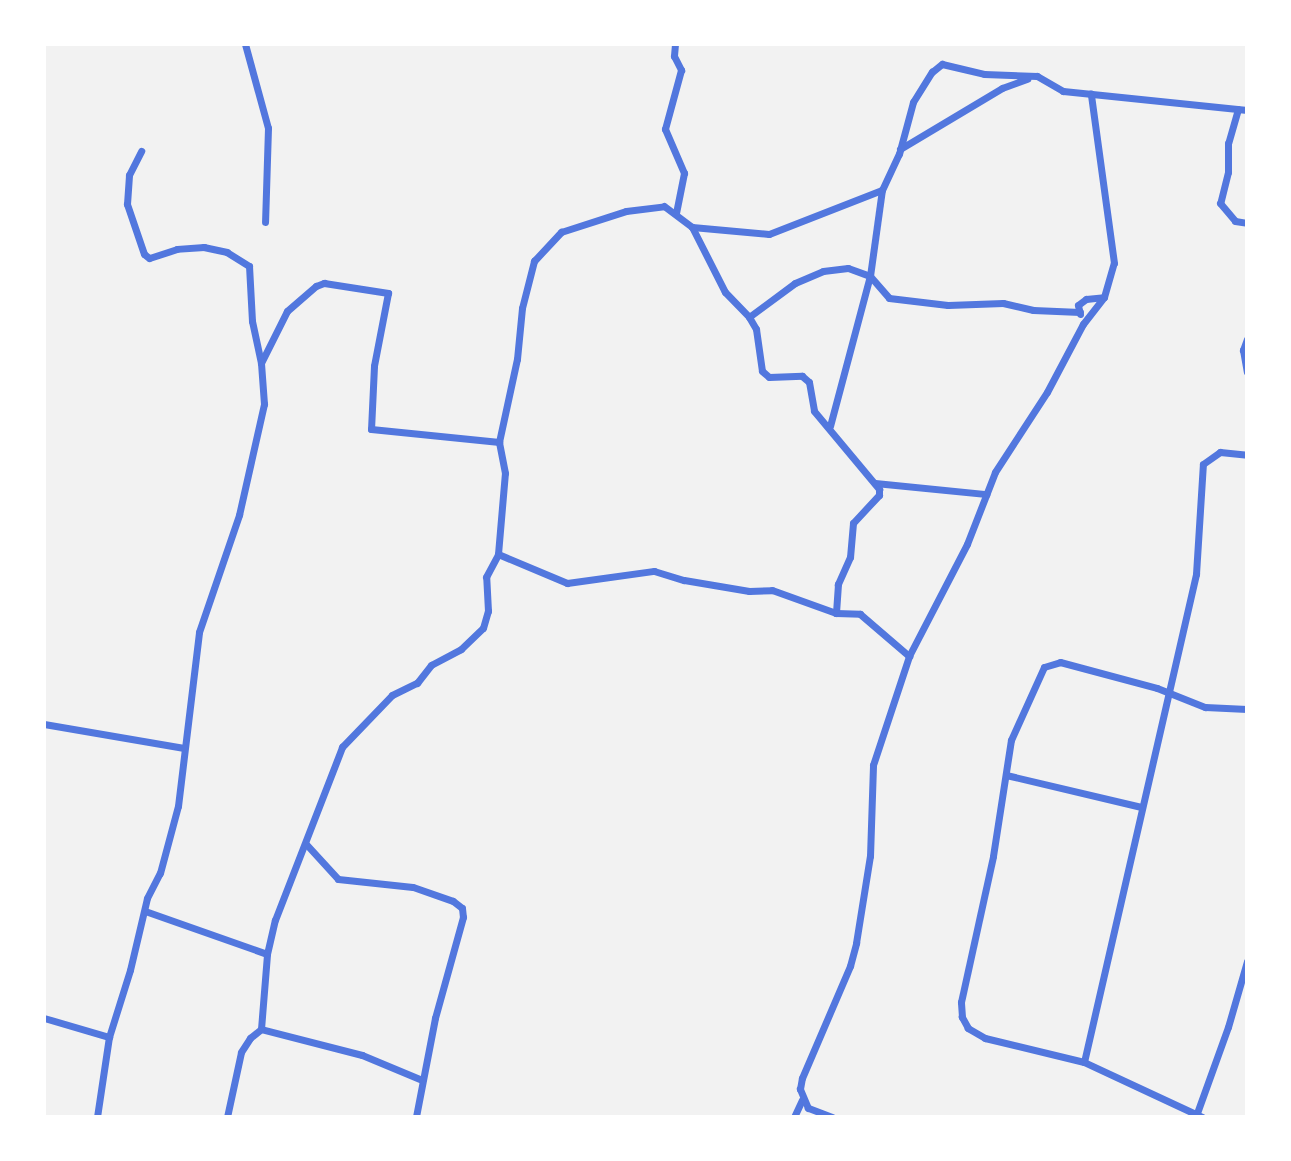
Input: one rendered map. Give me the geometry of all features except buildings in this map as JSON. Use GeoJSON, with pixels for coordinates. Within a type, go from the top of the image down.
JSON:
{"type":"FeatureCollection","features":[{"type":"Feature","properties":{"kind":"street"},"geometry":{"type":"LineString","coordinates":[[245,44],[268,128],[265,222]]}},
{"type":"Feature","properties":{"kind":"street"},"geometry":{"type":"LineString","coordinates":[[675,44],[674,56],[681,70],[665,129],[684,173],[676,213]]}},
{"type":"Feature","properties":{"kind":"street"},"geometry":{"type":"LineString","coordinates":[[830,426],[870,276],[882,190],[900,149],[913,102],[932,72],[942,64],[984,74],[1037,76],[1063,91],[1242,110],[1228,143],[1228,172],[1220,203],[1235,221],[1247,223]]}},
{"type":"Feature","properties":{"kind":"street"},"geometry":{"type":"LineString","coordinates":[[900,149],[1002,88],[1037,76]]}},
{"type":"Feature","properties":{"kind":"street"},"geometry":{"type":"LineString","coordinates":[[794,1117],[802,1100],[802,1078],[850,966],[856,943],[870,856],[873,765],[909,656],[967,544],[995,472],[1074,345],[1083,324],[1104,297],[1114,248],[1091,94]]}},
{"type":"Feature","properties":{"kind":"street"},"geometry":{"type":"LineString","coordinates":[[97,1117],[109,1037],[178,806],[199,632],[239,515],[264,404],[261,363],[252,321],[249,266],[242,259],[191,246],[149,258],[139,246],[127,204],[127,189],[141,151]]}},
{"type":"Feature","properties":{"kind":"street"},"geometry":{"type":"LineString","coordinates":[[692,227],[769,234],[882,190]]}},
{"type":"Feature","properties":{"kind":"street"},"geometry":{"type":"LineString","coordinates":[[227,1117],[241,1052],[261,1029],[272,927],[342,747],[392,695],[417,683],[431,665],[461,649],[483,628],[488,611],[486,577],[498,554],[505,473],[499,442],[517,359],[522,308],[534,261],[544,246],[561,232],[626,211],[664,206],[676,213],[692,227],[725,292],[756,329],[762,371],[769,377],[802,376],[809,382],[814,411],[830,426],[875,483],[879,495],[853,523],[850,557],[838,584],[836,613]]}},
{"type":"Feature","properties":{"kind":"street"},"geometry":{"type":"LineString","coordinates":[[749,317],[795,283],[823,271],[848,268],[870,276],[889,298],[948,305],[1003,303],[1033,310],[1080,312]]}},
{"type":"Feature","properties":{"kind":"street"},"geometry":{"type":"LineString","coordinates":[[261,363],[287,311],[316,286],[324,283],[388,293],[374,366],[371,429],[499,442]]}},
{"type":"Feature","properties":{"kind":"street"},"geometry":{"type":"LineString","coordinates":[[1083,324],[1078,305],[1086,299],[1104,297]]}},
{"type":"Feature","properties":{"kind":"street"},"geometry":{"type":"LineString","coordinates":[[1247,339],[1243,350],[1247,372]]}},
{"type":"Feature","properties":{"kind":"street"},"geometry":{"type":"LineString","coordinates":[[1084,1062],[1196,574],[1203,464],[1220,452],[1247,455]]}},
{"type":"Feature","properties":{"kind":"street"},"geometry":{"type":"LineString","coordinates":[[875,483],[986,494]]}},
{"type":"Feature","properties":{"kind":"street"},"geometry":{"type":"LineString","coordinates":[[498,554],[567,583],[654,571],[684,580],[749,591],[772,590],[836,613],[860,614],[909,656]]}},
{"type":"Feature","properties":{"kind":"street"},"geometry":{"type":"LineString","coordinates":[[1247,709],[1205,707],[1169,693],[1060,662],[1044,667],[1016,726],[993,856],[961,1002],[962,1017],[968,1028],[985,1038],[1084,1062],[1200,1115],[1247,961]]}},
{"type":"Feature","properties":{"kind":"street"},"geometry":{"type":"LineString","coordinates":[[44,724],[184,748]]}},
{"type":"Feature","properties":{"kind":"street"},"geometry":{"type":"LineString","coordinates":[[1006,775],[1141,807]]}},
{"type":"Feature","properties":{"kind":"street"},"geometry":{"type":"LineString","coordinates":[[306,844],[338,879],[413,887],[453,901],[462,908],[463,917],[422,1080],[416,1117]]}},
{"type":"Feature","properties":{"kind":"street"},"geometry":{"type":"LineString","coordinates":[[145,911],[267,954]]}},
{"type":"Feature","properties":{"kind":"street"},"geometry":{"type":"LineString","coordinates":[[44,1018],[109,1037]]}},
{"type":"Feature","properties":{"kind":"street"},"geometry":{"type":"LineString","coordinates":[[261,1029],[362,1055],[422,1080]]}},
{"type":"Feature","properties":{"kind":"street"},"geometry":{"type":"LineString","coordinates":[[802,1100],[808,1108],[832,1117]]}}]}
